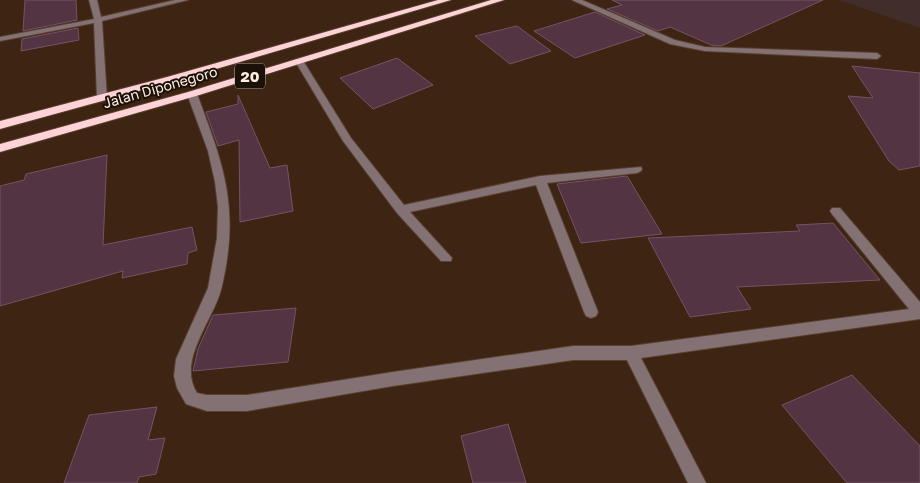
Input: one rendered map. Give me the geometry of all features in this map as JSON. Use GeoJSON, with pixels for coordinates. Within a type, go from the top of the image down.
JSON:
{"type":"FeatureCollection","features":[{"type":"Feature","properties":{"kind":"highway","name":"Jalan Diponegoro"},"geometry":{"type":"LineString","coordinates":[[0,125],[447,0]]}},
{"type":"Feature","properties":{"kind":"highway","name":"Jalan Diponegoro"},"geometry":{"type":"LineString","coordinates":[[0,148],[192,94],[500,0]]}},
{"type":"Feature","properties":{"kind":"street"},"geometry":{"type":"LineString","coordinates":[[93,0],[98,20],[102,98]]}},
{"type":"Feature","properties":{"kind":"street"},"geometry":{"type":"LineString","coordinates":[[0,39],[98,20],[184,0]]}},
{"type":"Feature","properties":{"kind":"street"},"geometry":{"type":"LineString","coordinates":[[576,0],[673,42],[705,49],[876,56]]}},
{"type":"Feature","properties":{"kind":"street"},"geometry":{"type":"LineString","coordinates":[[299,61],[347,139],[401,210],[446,258]]}},
{"type":"Feature","properties":{"kind":"street"},"geometry":{"type":"LineString","coordinates":[[192,94],[213,151],[221,182],[224,207],[223,238],[215,288],[184,359],[182,376],[185,388],[192,399],[207,403],[247,403],[393,378],[573,353],[632,353],[920,312]]}},
{"type":"Feature","properties":{"kind":"street"},"geometry":{"type":"LineString","coordinates":[[401,210],[540,180],[637,169]]}},
{"type":"Feature","properties":{"kind":"street"},"geometry":{"type":"LineString","coordinates":[[540,180],[591,312]]}},
{"type":"Feature","properties":{"kind":"street"},"geometry":{"type":"LineString","coordinates":[[836,211],[920,312]]}},
{"type":"Feature","properties":{"kind":"street"},"geometry":{"type":"LineString","coordinates":[[632,353],[697,483]]}},
{"type":"Feature","properties":{"kind":"shaded area"},"geometry":{"type":"Polygon","coordinates":[[[839,0],[920,0],[920,28],[839,0]]]}},
{"type":"Feature","properties":{"kind":"building"},"geometry":{"type":"Polygon","coordinates":[[[25,0],[76,0],[77,20],[23,31],[25,0]]]}},
{"type":"Feature","properties":{"kind":"building"},"geometry":{"type":"Polygon","coordinates":[[[612,0],[823,0],[721,46],[711,45],[670,27],[658,31],[607,9],[622,5],[612,0]]]}},
{"type":"Feature","properties":{"kind":"building"},"geometry":{"type":"Polygon","coordinates":[[[595,12],[645,35],[575,58],[534,31],[595,12]]]}},
{"type":"Feature","properties":{"kind":"building"},"geometry":{"type":"Polygon","coordinates":[[[517,26],[551,51],[510,64],[475,36],[517,26]]]}},
{"type":"Feature","properties":{"kind":"building"},"geometry":{"type":"Polygon","coordinates":[[[78,28],[79,40],[21,51],[22,39],[78,28]]]}},
{"type":"Feature","properties":{"kind":"building"},"geometry":{"type":"Polygon","coordinates":[[[397,58],[433,85],[373,109],[340,78],[397,58]]]}},
{"type":"Feature","properties":{"kind":"building"},"geometry":{"type":"Polygon","coordinates":[[[852,66],[920,73],[920,166],[899,170],[889,161],[848,96],[873,98],[852,66]]]}},
{"type":"Feature","properties":{"kind":"building"},"geometry":{"type":"Polygon","coordinates":[[[238,95],[270,168],[287,165],[293,211],[240,222],[239,140],[218,146],[206,112],[238,104],[238,95]]]}},
{"type":"Feature","properties":{"kind":"building"},"geometry":{"type":"Polygon","coordinates":[[[107,155],[103,245],[192,227],[197,250],[188,253],[187,264],[122,278],[123,271],[0,306],[0,186],[24,180],[26,174],[107,155]]]}},
{"type":"Feature","properties":{"kind":"building"},"geometry":{"type":"Polygon","coordinates":[[[627,176],[662,234],[581,243],[557,184],[627,176]]]}},
{"type":"Feature","properties":{"kind":"building"},"geometry":{"type":"Polygon","coordinates":[[[833,223],[880,280],[737,287],[751,309],[690,317],[648,238],[800,231],[796,225],[833,223]]]}},
{"type":"Feature","properties":{"kind":"building"},"geometry":{"type":"Polygon","coordinates":[[[296,308],[288,362],[193,371],[198,349],[213,315],[296,308]]]}},
{"type":"Feature","properties":{"kind":"building"},"geometry":{"type":"Polygon","coordinates":[[[852,375],[920,446],[920,483],[847,483],[782,405],[852,375]]]}},
{"type":"Feature","properties":{"kind":"building"},"geometry":{"type":"Polygon","coordinates":[[[157,407],[148,440],[165,438],[156,474],[139,477],[137,483],[64,483],[89,415],[157,407]]]}},
{"type":"Feature","properties":{"kind":"building"},"geometry":{"type":"Polygon","coordinates":[[[508,424],[526,483],[473,483],[461,436],[508,424]]]}}]}
